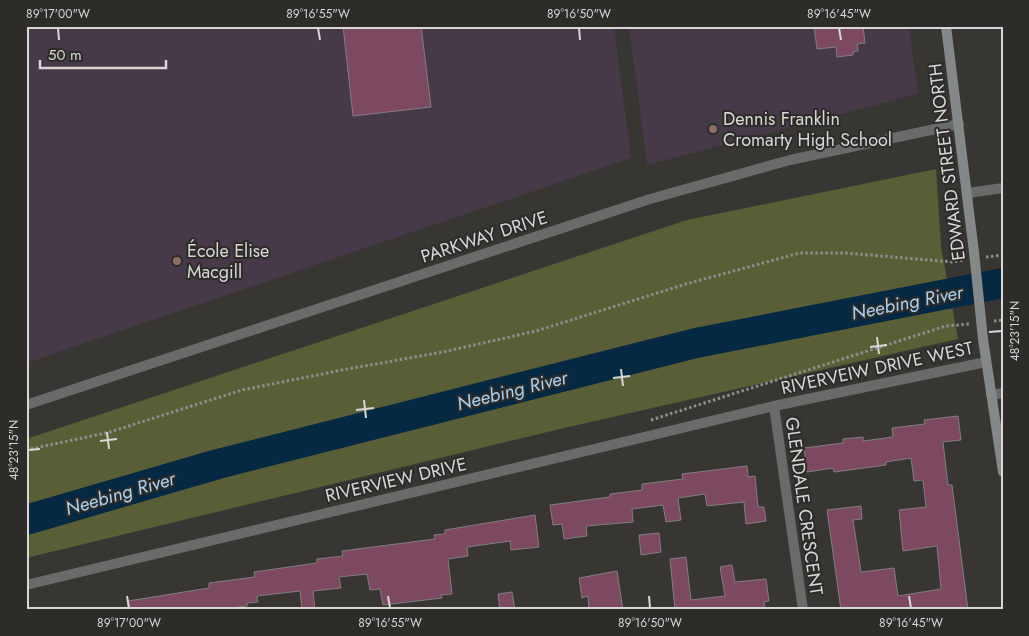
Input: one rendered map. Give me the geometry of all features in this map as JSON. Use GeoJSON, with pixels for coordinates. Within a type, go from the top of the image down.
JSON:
{"type":"FeatureCollection","features":[{"type":"Feature","properties":{"kind":"main road","name":"EDWARD STREET NORTH"},"geometry":{"type":"LineString","coordinates":[[946,26],[968,194],[983,339],[1003,472]]}},
{"type":"Feature","properties":{"kind":"street","name":"PARKWAY DRIVE"},"geometry":{"type":"LineString","coordinates":[[26,405],[650,199],[790,160],[959,124]]}},
{"type":"Feature","properties":{"kind":"street"},"geometry":{"type":"LineString","coordinates":[[968,194],[1003,188]]}},
{"type":"Feature","properties":{"kind":"street","name":"RIVERVEIW DRIVE WEST"},"geometry":{"type":"LineString","coordinates":[[774,406],[986,362]]}},
{"type":"Feature","properties":{"kind":"street"},"geometry":{"type":"LineString","coordinates":[[992,395],[1003,393]]}},
{"type":"Feature","properties":{"kind":"street","name":"RIVERVIEW DRIVE"},"geometry":{"type":"LineString","coordinates":[[26,585],[774,406]]}},
{"type":"Feature","properties":{"kind":"street","name":"GLENDALE CRESCENT"},"geometry":{"type":"LineString","coordinates":[[774,406],[803,610]]}},
{"type":"Feature","properties":{"kind":"path"},"geometry":{"type":"LineString","coordinates":[[26,450],[110,432],[242,390],[443,352],[536,331],[686,284],[800,253],[845,253],[953,262],[973,255]]}},
{"type":"Feature","properties":{"kind":"path"},"geometry":{"type":"LineString","coordinates":[[983,258],[1003,255]]}},
{"type":"Feature","properties":{"kind":"path"},"geometry":{"type":"LineString","coordinates":[[984,322],[1003,320]]}},
{"type":"Feature","properties":{"kind":"path"},"geometry":{"type":"LineString","coordinates":[[643,423],[946,326],[974,323]]}},
{"type":"Feature","properties":{"kind":"shaded area","name":"École Elise Macgill"},"geometry":{"type":"Polygon","coordinates":[[[26,26],[614,26],[631,158],[26,363],[26,26]]]}},
{"type":"Feature","properties":{"kind":"shaded area","name":"Dennis Franklin Cromarty High School"},"geometry":{"type":"Polygon","coordinates":[[[629,26],[909,26],[918,94],[647,165],[629,26]]]}},
{"type":"Feature","properties":{"kind":"green space"},"geometry":{"type":"Polygon","coordinates":[[[936,169],[941,246],[958,339],[564,428],[26,558],[26,439],[687,220],[936,169]]]}},
{"type":"Feature","properties":{"kind":"building"},"geometry":{"type":"Polygon","coordinates":[[[343,26],[421,26],[431,107],[353,116],[343,26]]]}},
{"type":"Feature","properties":{"kind":"building"},"geometry":{"type":"Polygon","coordinates":[[[814,26],[863,26],[865,43],[857,44],[858,51],[853,52],[853,55],[837,57],[836,47],[817,49],[814,26]]]}},
{"type":"Feature","properties":{"kind":"building"},"geometry":{"type":"Polygon","coordinates":[[[958,416],[961,440],[943,442],[948,485],[952,485],[968,610],[841,610],[827,510],[861,506],[862,519],[853,520],[861,572],[894,568],[898,596],[941,589],[937,546],[903,551],[899,510],[926,507],[923,480],[914,481],[911,458],[886,462],[886,465],[834,472],[833,468],[807,472],[804,448],[843,443],[843,439],[863,437],[863,441],[893,437],[892,428],[925,424],[924,420],[958,416]]]}},
{"type":"Feature","properties":{"kind":"building"},"geometry":{"type":"Polygon","coordinates":[[[747,466],[748,477],[755,476],[758,507],[764,507],[766,521],[746,524],[744,502],[707,506],[705,494],[678,498],[681,520],[666,522],[663,505],[632,509],[633,522],[586,526],[587,536],[564,539],[562,524],[553,525],[550,505],[610,497],[610,494],[642,490],[642,484],[683,479],[682,474],[747,466]]]}},
{"type":"Feature","properties":{"kind":"building"},"geometry":{"type":"Polygon","coordinates":[[[535,515],[539,547],[511,550],[510,541],[467,547],[468,556],[448,559],[452,594],[441,595],[442,598],[383,605],[380,589],[370,590],[367,574],[339,577],[341,588],[313,591],[315,610],[302,610],[300,591],[257,596],[258,602],[247,603],[247,606],[215,610],[128,610],[128,601],[209,588],[209,583],[255,577],[254,572],[317,563],[317,559],[343,556],[342,551],[435,539],[434,535],[445,534],[445,530],[535,515]]]}},
{"type":"Feature","properties":{"kind":"building"},"geometry":{"type":"Polygon","coordinates":[[[659,533],[661,552],[641,555],[639,535],[659,533]]]}},
{"type":"Feature","properties":{"kind":"building"},"geometry":{"type":"Polygon","coordinates":[[[686,557],[691,600],[725,596],[720,567],[732,565],[735,582],[766,579],[769,601],[764,602],[765,610],[675,610],[670,559],[686,557]]]}},
{"type":"Feature","properties":{"kind":"building"},"geometry":{"type":"Polygon","coordinates":[[[617,571],[623,610],[589,610],[588,596],[582,598],[579,578],[617,571]]]}},
{"type":"Feature","properties":{"kind":"building"},"geometry":{"type":"Polygon","coordinates":[[[512,592],[515,610],[500,610],[498,594],[512,592]]]}},
{"type":"Feature","properties":{"kind":"waterway","name":"Neebing River"},"geometry":{"type":"LineString","coordinates":[[26,520],[218,464],[696,343],[1003,283]]}},
{"type":"Feature","properties":{"kind":"place","name":"Dennis Franklin Cromarty High School"},"geometry":{"type":"Point","coordinates":[713,129]}},
{"type":"Feature","properties":{"kind":"place","name":"École Elise Macgill"},"geometry":{"type":"Point","coordinates":[177,261]}}]}
